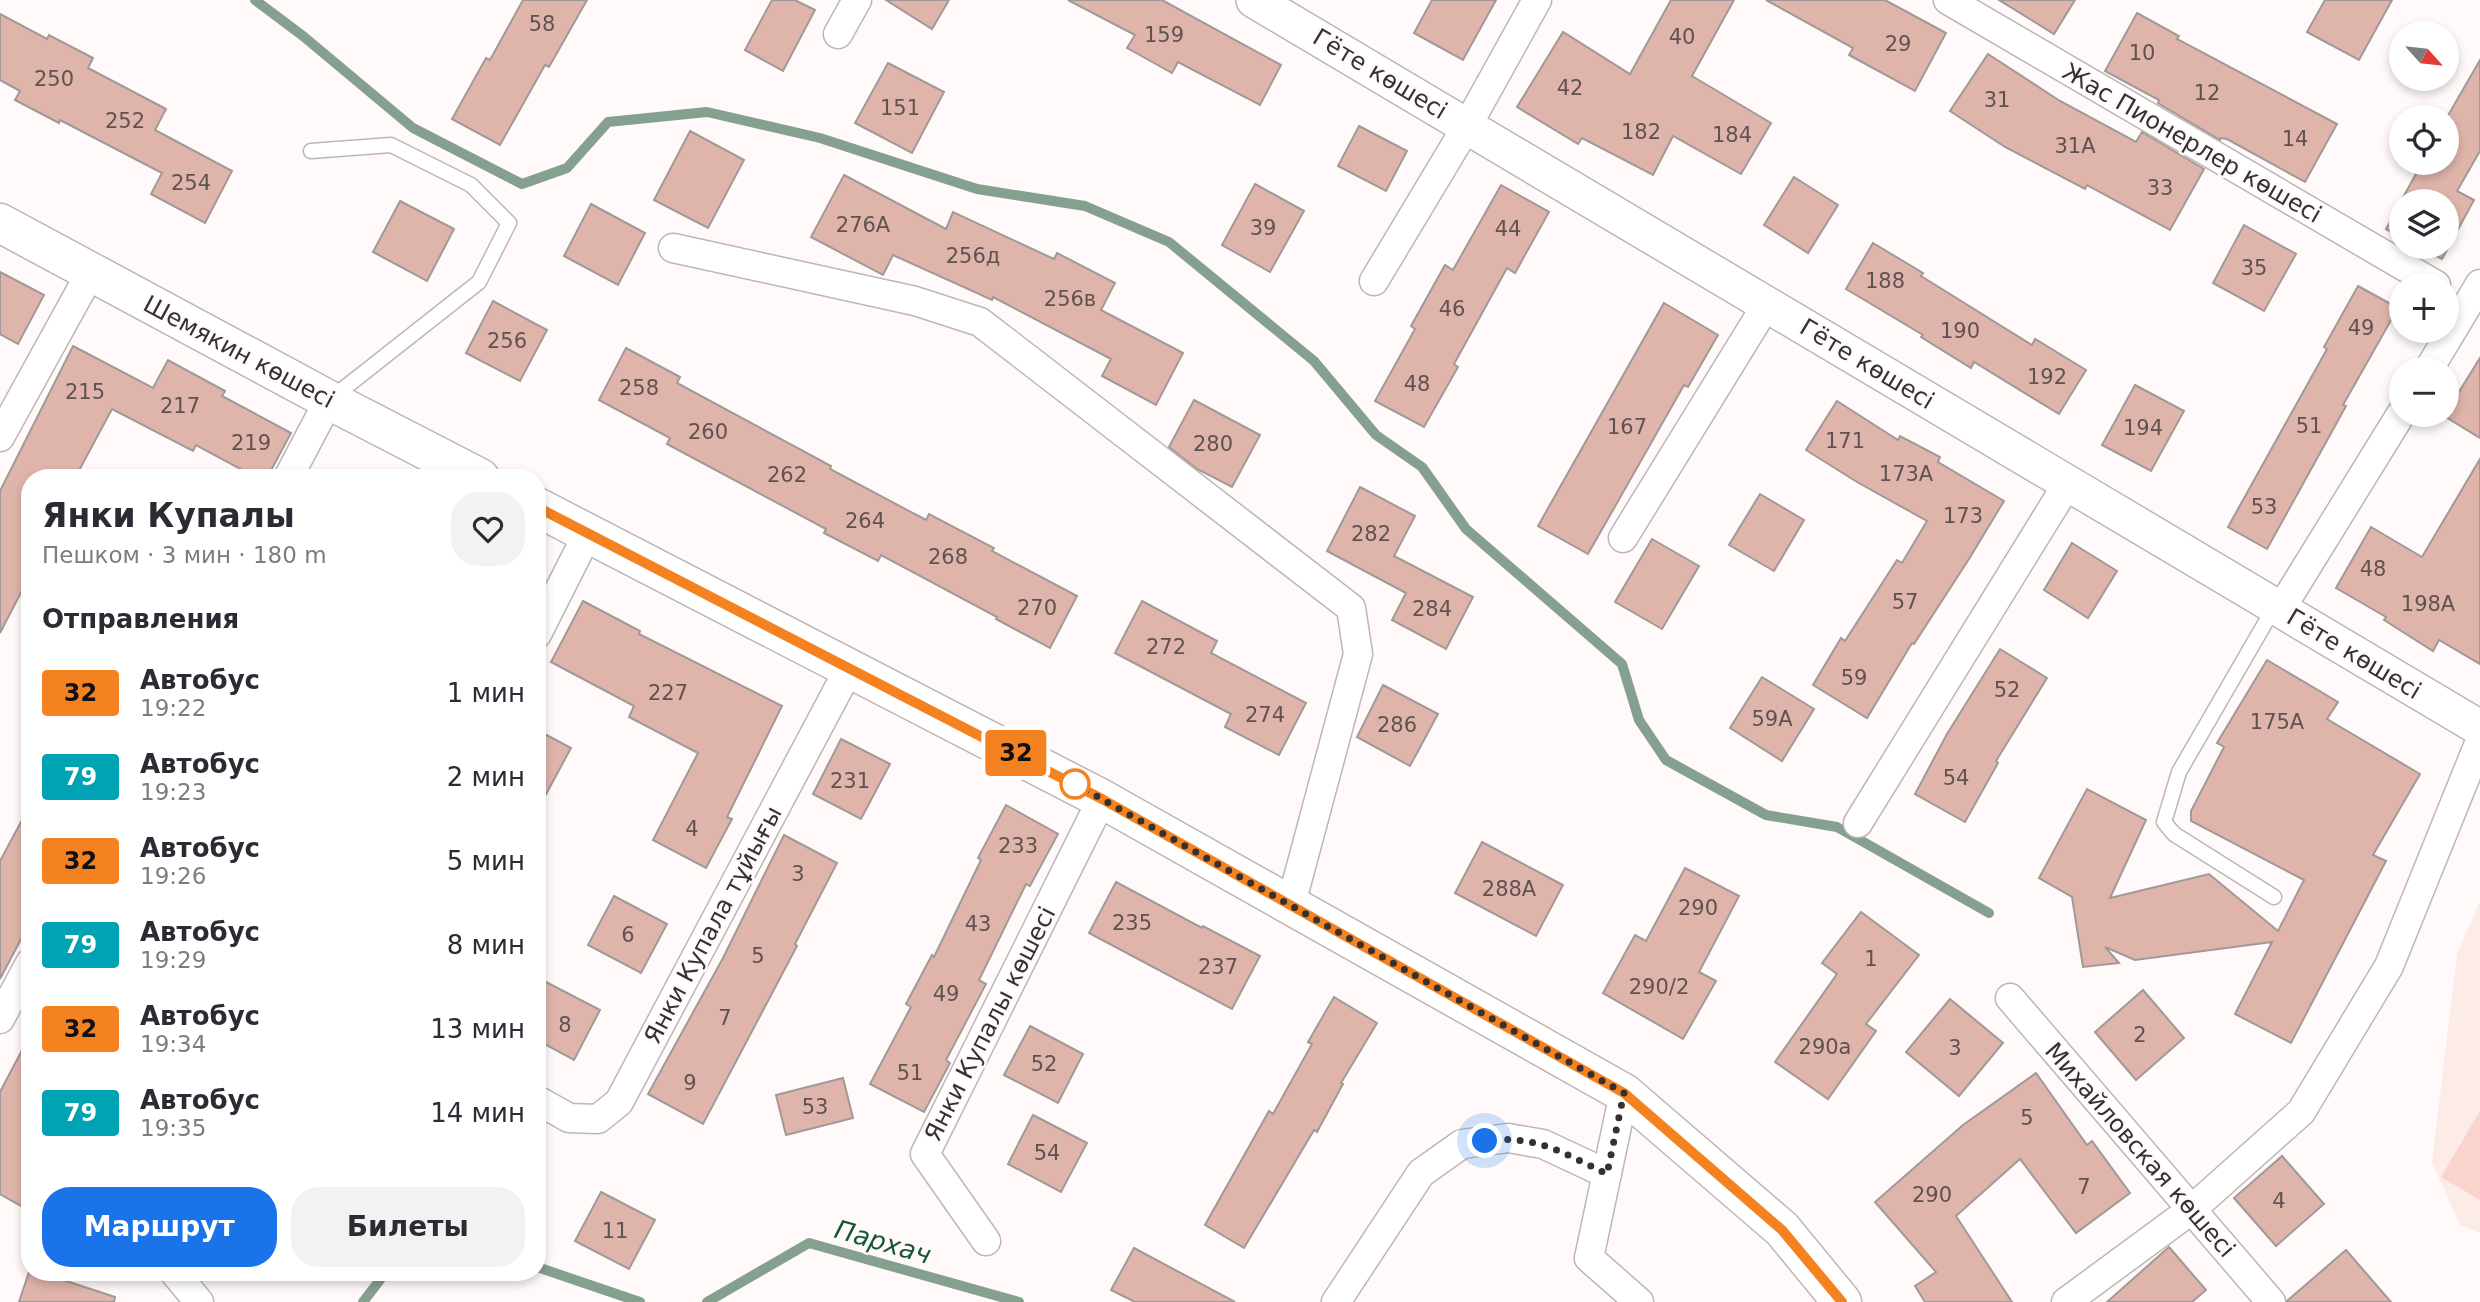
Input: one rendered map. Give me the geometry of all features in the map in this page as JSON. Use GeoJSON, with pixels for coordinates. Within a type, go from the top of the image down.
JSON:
{"type":"FeatureCollection","features":[{"type":"Feature","properties":{"kind":"main road","name":"Шемякин көшесі"},"geometry":{"type":"LineString","coordinates":[[0,223],[463,469]]}},
{"type":"Feature","properties":{"kind":"main road"},"geometry":{"type":"LineString","coordinates":[[546,512],[1102,799],[1624,1093],[1782,1230],[1842,1302]]}},
{"type":"Feature","properties":{"kind":"street"},"geometry":{"type":"LineString","coordinates":[[838,34],[858,0]]}},
{"type":"Feature","properties":{"kind":"street","name":"Гёте көшесі"},"geometry":{"type":"LineString","coordinates":[[1254,0],[2480,728]]}},
{"type":"Feature","properties":{"kind":"street"},"geometry":{"type":"LineString","coordinates":[[1374,281],[1467,126],[1536,0]]}},
{"type":"Feature","properties":{"kind":"street","name":"Жас Пионерлер көшесі"},"geometry":{"type":"LineString","coordinates":[[1948,0],[2415,273]]}},
{"type":"Feature","properties":{"kind":"street"},"geometry":{"type":"LineString","coordinates":[[673,248],[915,301],[980,322],[1350,608],[1359,654],[1291,904]]}},
{"type":"Feature","properties":{"kind":"street"},"geometry":{"type":"LineString","coordinates":[[0,437],[91,272]]}},
{"type":"Feature","properties":{"kind":"street"},"geometry":{"type":"LineString","coordinates":[[2435,357],[2469,298]]}},
{"type":"Feature","properties":{"kind":"street"},"geometry":{"type":"LineString","coordinates":[[1623,538],[1767,304]]}},
{"type":"Feature","properties":{"kind":"street"},"geometry":{"type":"LineString","coordinates":[[293,469],[329,400]]}},
{"type":"Feature","properties":{"kind":"street"},"geometry":{"type":"LineString","coordinates":[[2277,608],[2393,427]]}},
{"type":"Feature","properties":{"kind":"street"},"geometry":{"type":"LineString","coordinates":[[1857,823],[2068,484]]}},
{"type":"Feature","properties":{"kind":"street"},"geometry":{"type":"LineString","coordinates":[[546,617],[589,533]]}},
{"type":"Feature","properties":{"kind":"street","name":"Янки Купала тұйығы"},"geometry":{"type":"LineString","coordinates":[[546,1105],[569,1118],[598,1119],[619,1102],[850,667]]}},
{"type":"Feature","properties":{"kind":"street"},"geometry":{"type":"LineString","coordinates":[[2066,1302],[2191,1210],[2301,1112],[2389,966],[2480,741]]}},
{"type":"Feature","properties":{"kind":"street","name":"Янки Купалы көшесі"},"geometry":{"type":"LineString","coordinates":[[986,1241],[925,1154],[1102,799]]}},
{"type":"Feature","properties":{"kind":"street"},"geometry":{"type":"LineString","coordinates":[[0,1019],[21,980]]}},
{"type":"Feature","properties":{"kind":"street","name":"Михайловская көшесі"},"geometry":{"type":"LineString","coordinates":[[2010,998],[2271,1302]]}},
{"type":"Feature","properties":{"kind":"street"},"geometry":{"type":"LineString","coordinates":[[1624,1093],[1589,1258],[1639,1302]]}},
{"type":"Feature","properties":{"kind":"street"},"geometry":{"type":"LineString","coordinates":[[1336,1302],[1422,1173],[1462,1144],[1508,1138],[1544,1144],[1607,1174]]}},
{"type":"Feature","properties":{"kind":"street"},"geometry":{"type":"LineString","coordinates":[[182,1281],[199,1302]]}},
{"type":"Feature","properties":{"kind":"lane"},"geometry":{"type":"LineString","coordinates":[[311,151],[391,145],[471,185],[509,223],[480,282],[329,400]]}},
{"type":"Feature","properties":{"kind":"lane"},"geometry":{"type":"LineString","coordinates":[[2274,897],[2174,834],[2164,822],[2179,772],[2277,608]]}},
{"type":"Feature","properties":{"kind":"shaded area"},"geometry":{"type":"Polygon","coordinates":[[[2480,901],[2480,1233],[2460,1225],[2432,1162],[2457,954],[2480,901]]]}},
{"type":"Feature","properties":{"kind":"shaded area"},"geometry":{"type":"Polygon","coordinates":[[[2480,1111],[2480,1200],[2441,1177],[2480,1111]]]}},
{"type":"Feature","properties":{"kind":"building"},"geometry":{"type":"Polygon","coordinates":[[[523,0],[587,0],[549,67],[545,65],[500,145],[452,119],[486,58],[490,60],[523,0]]]}},
{"type":"Feature","properties":{"kind":"building"},"geometry":{"type":"Polygon","coordinates":[[[772,0],[795,0],[815,10],[783,71],[745,50],[772,0]]]}},
{"type":"Feature","properties":{"kind":"building"},"geometry":{"type":"Polygon","coordinates":[[[886,0],[949,0],[932,29],[886,0]]]}},
{"type":"Feature","properties":{"kind":"building"},"geometry":{"type":"Polygon","coordinates":[[[1068,0],[1162,0],[1281,65],[1260,105],[1178,62],[1172,73],[1127,48],[1135,35],[1068,0]]]}},
{"type":"Feature","properties":{"kind":"building"},"geometry":{"type":"Polygon","coordinates":[[[1432,0],[1496,0],[1463,60],[1414,33],[1432,0]]]}},
{"type":"Feature","properties":{"kind":"building"},"geometry":{"type":"Polygon","coordinates":[[[1671,0],[1734,0],[1692,76],[1771,123],[1741,174],[1673,136],[1653,175],[1582,138],[1578,144],[1517,107],[1563,32],[1630,74],[1671,0]]]}},
{"type":"Feature","properties":{"kind":"building"},"geometry":{"type":"Polygon","coordinates":[[[1766,0],[1885,0],[1946,33],[1915,91],[1849,55],[1853,48],[1766,0]]]}},
{"type":"Feature","properties":{"kind":"building"},"geometry":{"type":"Polygon","coordinates":[[[1999,0],[2075,0],[2054,34],[1999,0]]]}},
{"type":"Feature","properties":{"kind":"building"},"geometry":{"type":"Polygon","coordinates":[[[2325,0],[2392,0],[2359,60],[2307,32],[2325,0]]]}},
{"type":"Feature","properties":{"kind":"building"},"geometry":{"type":"Polygon","coordinates":[[[2137,13],[2179,36],[2177,39],[2337,124],[2305,182],[2227,139],[2220,140],[2158,103],[2159,100],[2105,71],[2137,13]]]}},
{"type":"Feature","properties":{"kind":"building"},"geometry":{"type":"Polygon","coordinates":[[[0,14],[47,39],[49,35],[93,58],[88,68],[166,109],[155,130],[232,171],[205,223],[151,194],[162,173],[60,120],[59,123],[15,100],[20,91],[0,80],[0,14]]]}},
{"type":"Feature","properties":{"kind":"building"},"geometry":{"type":"Polygon","coordinates":[[[1988,54],[2060,101],[2136,142],[2142,132],[2204,169],[2170,230],[2087,185],[2085,189],[2005,147],[1950,111],[1988,54]]]}},
{"type":"Feature","properties":{"kind":"building"},"geometry":{"type":"Polygon","coordinates":[[[2480,60],[2480,151],[2458,189],[2408,189],[2415,175],[2459,175],[2459,105],[2454,105],[2480,60]]]}},
{"type":"Feature","properties":{"kind":"building"},"geometry":{"type":"Polygon","coordinates":[[[888,63],[944,92],[912,153],[855,123],[888,63]]]}},
{"type":"Feature","properties":{"kind":"building"},"geometry":{"type":"Polygon","coordinates":[[[1359,126],[1407,151],[1386,191],[1338,166],[1359,126]]]}},
{"type":"Feature","properties":{"kind":"building"},"geometry":{"type":"Polygon","coordinates":[[[690,131],[744,160],[708,228],[654,200],[690,131]]]}},
{"type":"Feature","properties":{"kind":"building"},"geometry":{"type":"Polygon","coordinates":[[[844,175],[946,229],[953,212],[1054,259],[1057,253],[1115,283],[1101,310],[1183,353],[1156,405],[1102,376],[1111,359],[993,297],[992,300],[893,255],[883,275],[811,237],[844,175]]]}},
{"type":"Feature","properties":{"kind":"building"},"geometry":{"type":"Polygon","coordinates":[[[1794,177],[1838,205],[1808,253],[1764,225],[1794,177]]]}},
{"type":"Feature","properties":{"kind":"building"},"geometry":{"type":"Polygon","coordinates":[[[1255,184],[1304,211],[1270,272],[1222,245],[1255,184]]]}},
{"type":"Feature","properties":{"kind":"building"},"geometry":{"type":"Polygon","coordinates":[[[1501,185],[1549,212],[1515,273],[1507,268],[1454,364],[1458,367],[1424,427],[1375,401],[1415,329],[1411,326],[1445,265],[1453,270],[1501,185]]]}},
{"type":"Feature","properties":{"kind":"building"},"geometry":{"type":"Polygon","coordinates":[[[2459,192],[2474,200],[2459,228],[2459,192]]]}},
{"type":"Feature","properties":{"kind":"building"},"geometry":{"type":"Polygon","coordinates":[[[400,201],[454,229],[427,281],[373,252],[400,201]]]}},
{"type":"Feature","properties":{"kind":"building"},"geometry":{"type":"Polygon","coordinates":[[[591,204],[645,233],[618,285],[564,256],[591,204]]]}},
{"type":"Feature","properties":{"kind":"building"},"geometry":{"type":"Polygon","coordinates":[[[2244,225],[2296,254],[2264,311],[2213,283],[2244,225]]]}},
{"type":"Feature","properties":{"kind":"building"},"geometry":{"type":"Polygon","coordinates":[[[1873,243],[2032,345],[2035,339],[2086,370],[2059,414],[1974,362],[1971,368],[1921,337],[1923,335],[1846,289],[1873,243]]]}},
{"type":"Feature","properties":{"kind":"building"},"geometry":{"type":"Polygon","coordinates":[[[0,272],[44,295],[18,344],[0,334],[0,272]]]}},
{"type":"Feature","properties":{"kind":"building"},"geometry":{"type":"Polygon","coordinates":[[[2358,286],[2389,303],[2389,324],[2267,549],[2228,527],[2327,349],[2324,347],[2358,286]]]}},
{"type":"Feature","properties":{"kind":"building"},"geometry":{"type":"Polygon","coordinates":[[[493,301],[547,330],[520,381],[466,353],[493,301]]]}},
{"type":"Feature","properties":{"kind":"building"},"geometry":{"type":"Polygon","coordinates":[[[1664,303],[1718,335],[1688,387],[1684,385],[1588,554],[1538,526],[1664,303]]]}},
{"type":"Feature","properties":{"kind":"building"},"geometry":{"type":"Polygon","coordinates":[[[73,346],[153,388],[168,360],[225,391],[222,396],[291,433],[272,469],[240,469],[196,445],[193,451],[112,409],[80,469],[21,469],[21,592],[0,633],[0,491],[73,346]]]}},
{"type":"Feature","properties":{"kind":"building"},"geometry":{"type":"Polygon","coordinates":[[[626,348],[680,377],[677,383],[831,466],[830,469],[926,520],[929,514],[1077,596],[1050,648],[881,555],[878,561],[824,533],[826,529],[667,444],[670,438],[599,400],[626,348]]]}},
{"type":"Feature","properties":{"kind":"building"},"geometry":{"type":"Polygon","coordinates":[[[2480,358],[2480,438],[2459,425],[2459,392],[2480,358]]]}},
{"type":"Feature","properties":{"kind":"building"},"geometry":{"type":"Polygon","coordinates":[[[2135,385],[2184,411],[2151,471],[2102,445],[2135,385]]]}},
{"type":"Feature","properties":{"kind":"building"},"geometry":{"type":"Polygon","coordinates":[[[1194,400],[1260,435],[1232,487],[1197,469],[1169,447],[1194,400]]]}},
{"type":"Feature","properties":{"kind":"building"},"geometry":{"type":"Polygon","coordinates":[[[1837,401],[1898,440],[1900,436],[1940,457],[1938,462],[2004,501],[1867,718],[1813,685],[1841,638],[1845,641],[1897,560],[1902,563],[1927,521],[1806,450],[1837,401]]]}},
{"type":"Feature","properties":{"kind":"building"},"geometry":{"type":"Polygon","coordinates":[[[2480,459],[2480,664],[2439,640],[2433,651],[2384,620],[2386,617],[2336,588],[2371,527],[2422,557],[2480,459]]]}},
{"type":"Feature","properties":{"kind":"building"},"geometry":{"type":"Polygon","coordinates":[[[1360,487],[1415,516],[1394,556],[1473,597],[1446,649],[1392,620],[1406,593],[1327,551],[1360,487]]]}},
{"type":"Feature","properties":{"kind":"building"},"geometry":{"type":"Polygon","coordinates":[[[1760,494],[1804,520],[1774,571],[1729,545],[1760,494]]]}},
{"type":"Feature","properties":{"kind":"building"},"geometry":{"type":"Polygon","coordinates":[[[1652,539],[1699,566],[1662,629],[1615,602],[1652,539]]]}},
{"type":"Feature","properties":{"kind":"building"},"geometry":{"type":"Polygon","coordinates":[[[2072,543],[2117,571],[2088,618],[2044,590],[2072,543]]]}},
{"type":"Feature","properties":{"kind":"building"},"geometry":{"type":"Polygon","coordinates":[[[583,601],[640,631],[639,634],[782,706],[727,817],[732,819],[706,868],[653,840],[698,753],[629,717],[634,706],[551,662],[583,601]]]}},
{"type":"Feature","properties":{"kind":"building"},"geometry":{"type":"Polygon","coordinates":[[[1142,601],[1217,641],[1211,653],[1306,703],[1279,755],[1225,727],[1231,714],[1115,653],[1142,601]]]}},
{"type":"Feature","properties":{"kind":"building"},"geometry":{"type":"Polygon","coordinates":[[[2000,649],[2047,678],[1996,761],[1998,763],[1965,822],[1915,794],[1947,734],[2000,649]]]}},
{"type":"Feature","properties":{"kind":"building"},"geometry":{"type":"Polygon","coordinates":[[[2267,660],[2338,702],[2327,719],[2420,774],[2373,855],[2386,861],[2291,1043],[2235,1014],[2272,942],[2135,960],[2105,947],[2119,963],[2083,967],[2072,897],[2039,878],[2087,789],[2146,820],[2110,898],[2209,874],[2278,931],[2304,880],[2191,821],[2191,811],[2224,747],[2217,743],[2267,660]]]}},
{"type":"Feature","properties":{"kind":"building"},"geometry":{"type":"Polygon","coordinates":[[[1762,677],[1814,709],[1782,761],[1730,728],[1762,677]]]}},
{"type":"Feature","properties":{"kind":"building"},"geometry":{"type":"Polygon","coordinates":[[[1383,685],[1438,714],[1410,766],[1357,737],[1383,685]]]}},
{"type":"Feature","properties":{"kind":"building"},"geometry":{"type":"Polygon","coordinates":[[[546,735],[571,748],[546,794],[546,735]]]}},
{"type":"Feature","properties":{"kind":"building"},"geometry":{"type":"Polygon","coordinates":[[[841,739],[890,764],[861,819],[813,794],[841,739]]]}},
{"type":"Feature","properties":{"kind":"building"},"geometry":{"type":"Polygon","coordinates":[[[1006,805],[1058,834],[1030,886],[1026,884],[979,980],[986,984],[946,1060],[950,1063],[924,1112],[870,1084],[911,1007],[906,1004],[932,955],[934,957],[981,860],[978,858],[1006,805]]]}},
{"type":"Feature","properties":{"kind":"building"},"geometry":{"type":"Polygon","coordinates":[[[21,822],[21,939],[0,979],[0,861],[21,822]]]}},
{"type":"Feature","properties":{"kind":"building"},"geometry":{"type":"Polygon","coordinates":[[[784,835],[837,863],[795,944],[797,946],[703,1124],[648,1094],[723,958],[784,835]]]}},
{"type":"Feature","properties":{"kind":"building"},"geometry":{"type":"Polygon","coordinates":[[[1482,842],[1563,885],[1536,936],[1455,893],[1482,842]]]}},
{"type":"Feature","properties":{"kind":"building"},"geometry":{"type":"Polygon","coordinates":[[[1685,868],[1739,896],[1699,972],[1716,981],[1683,1039],[1603,993],[1635,935],[1646,941],[1685,868]]]}},
{"type":"Feature","properties":{"kind":"building"},"geometry":{"type":"Polygon","coordinates":[[[1116,882],[1260,956],[1232,1009],[1089,933],[1116,882]]]}},
{"type":"Feature","properties":{"kind":"building"},"geometry":{"type":"Polygon","coordinates":[[[614,896],[667,924],[641,973],[588,945],[614,896]]]}},
{"type":"Feature","properties":{"kind":"building"},"geometry":{"type":"Polygon","coordinates":[[[1861,912],[1919,955],[1866,1024],[1876,1031],[1828,1099],[1775,1062],[1837,974],[1822,963],[1861,912]]]}},
{"type":"Feature","properties":{"kind":"building"},"geometry":{"type":"Polygon","coordinates":[[[546,982],[600,1010],[574,1060],[546,1045],[546,982]]]}},
{"type":"Feature","properties":{"kind":"building"},"geometry":{"type":"Polygon","coordinates":[[[2143,990],[2184,1038],[2136,1080],[2095,1032],[2143,990]]]}},
{"type":"Feature","properties":{"kind":"building"},"geometry":{"type":"Polygon","coordinates":[[[1334,997],[1377,1023],[1341,1083],[1343,1084],[1317,1132],[1314,1130],[1244,1248],[1205,1225],[1269,1111],[1273,1114],[1312,1044],[1308,1042],[1334,997]]]}},
{"type":"Feature","properties":{"kind":"building"},"geometry":{"type":"Polygon","coordinates":[[[1950,999],[2003,1043],[1959,1096],[1906,1052],[1950,999]]]}},
{"type":"Feature","properties":{"kind":"building"},"geometry":{"type":"Polygon","coordinates":[[[1030,1026],[1083,1054],[1058,1103],[1004,1075],[1030,1026]]]}},
{"type":"Feature","properties":{"kind":"building"},"geometry":{"type":"Polygon","coordinates":[[[21,1052],[21,1206],[0,1194],[0,1092],[21,1052]]]}},
{"type":"Feature","properties":{"kind":"building"},"geometry":{"type":"Polygon","coordinates":[[[2036,1073],[2087,1145],[2092,1141],[2130,1193],[2076,1233],[2020,1159],[1956,1216],[2012,1302],[1925,1302],[1915,1286],[1936,1272],[1875,1202],[1963,1125],[2036,1073]]]}},
{"type":"Feature","properties":{"kind":"building"},"geometry":{"type":"Polygon","coordinates":[[[843,1078],[853,1118],[786,1135],[776,1095],[843,1078]]]}},
{"type":"Feature","properties":{"kind":"building"},"geometry":{"type":"Polygon","coordinates":[[[1033,1115],[1087,1143],[1061,1192],[1008,1164],[1033,1115]]]}},
{"type":"Feature","properties":{"kind":"building"},"geometry":{"type":"Polygon","coordinates":[[[2282,1156],[2324,1204],[2276,1246],[2234,1198],[2282,1156]]]}},
{"type":"Feature","properties":{"kind":"building"},"geometry":{"type":"Polygon","coordinates":[[[601,1192],[655,1220],[629,1269],[575,1241],[601,1192]]]}},
{"type":"Feature","properties":{"kind":"building"},"geometry":{"type":"Polygon","coordinates":[[[2169,1247],[2206,1290],[2192,1302],[2107,1302],[2169,1247]]]}},
{"type":"Feature","properties":{"kind":"building"},"geometry":{"type":"Polygon","coordinates":[[[1134,1248],[1235,1302],[1135,1302],[1111,1290],[1134,1248]]]}},
{"type":"Feature","properties":{"kind":"building"},"geometry":{"type":"Polygon","coordinates":[[[2346,1250],[2391,1302],[2287,1302],[2287,1301],[2346,1250]]]}},
{"type":"Feature","properties":{"kind":"building"},"geometry":{"type":"Polygon","coordinates":[[[26,1281],[66,1281],[115,1297],[114,1302],[19,1302],[26,1281]]]}},
{"type":"Feature","properties":{"kind":"waterway"},"geometry":{"type":"LineString","coordinates":[[255,0],[303,36],[413,128],[522,184],[567,168],[608,122],[707,112],[820,138],[977,189],[1085,206],[1169,242],[1314,361],[1376,435],[1422,467],[1466,529],[1622,664],[1639,720],[1666,760],[1766,815],[1837,827],[1989,913]]}},
{"type":"Feature","properties":{"kind":"waterway","name":"Пархач"},"geometry":{"type":"LineString","coordinates":[[707,1302],[809,1243],[1019,1302]]}},
{"type":"Feature","properties":{"kind":"waterway","name":"Пархач"},"geometry":{"type":"LineString","coordinates":[[546,1270],[640,1302]]}},
{"type":"Feature","properties":{"kind":"waterway","name":"Пархач"},"geometry":{"type":"LineString","coordinates":[[363,1302],[379,1281]]}},
{"type":"Feature","properties":{"kind":"bus line","name":"32"},"geometry":{"type":"LineString","coordinates":[[546,512],[1102,799],[1624,1093],[1782,1230],[1842,1302]]}},
{"type":"Feature","properties":{"kind":"route"},"geometry":{"type":"LineString","coordinates":[[1075,784],[1624,1093],[1607,1174],[1544,1144],[1508,1138],[1485,1141]]}}]}
